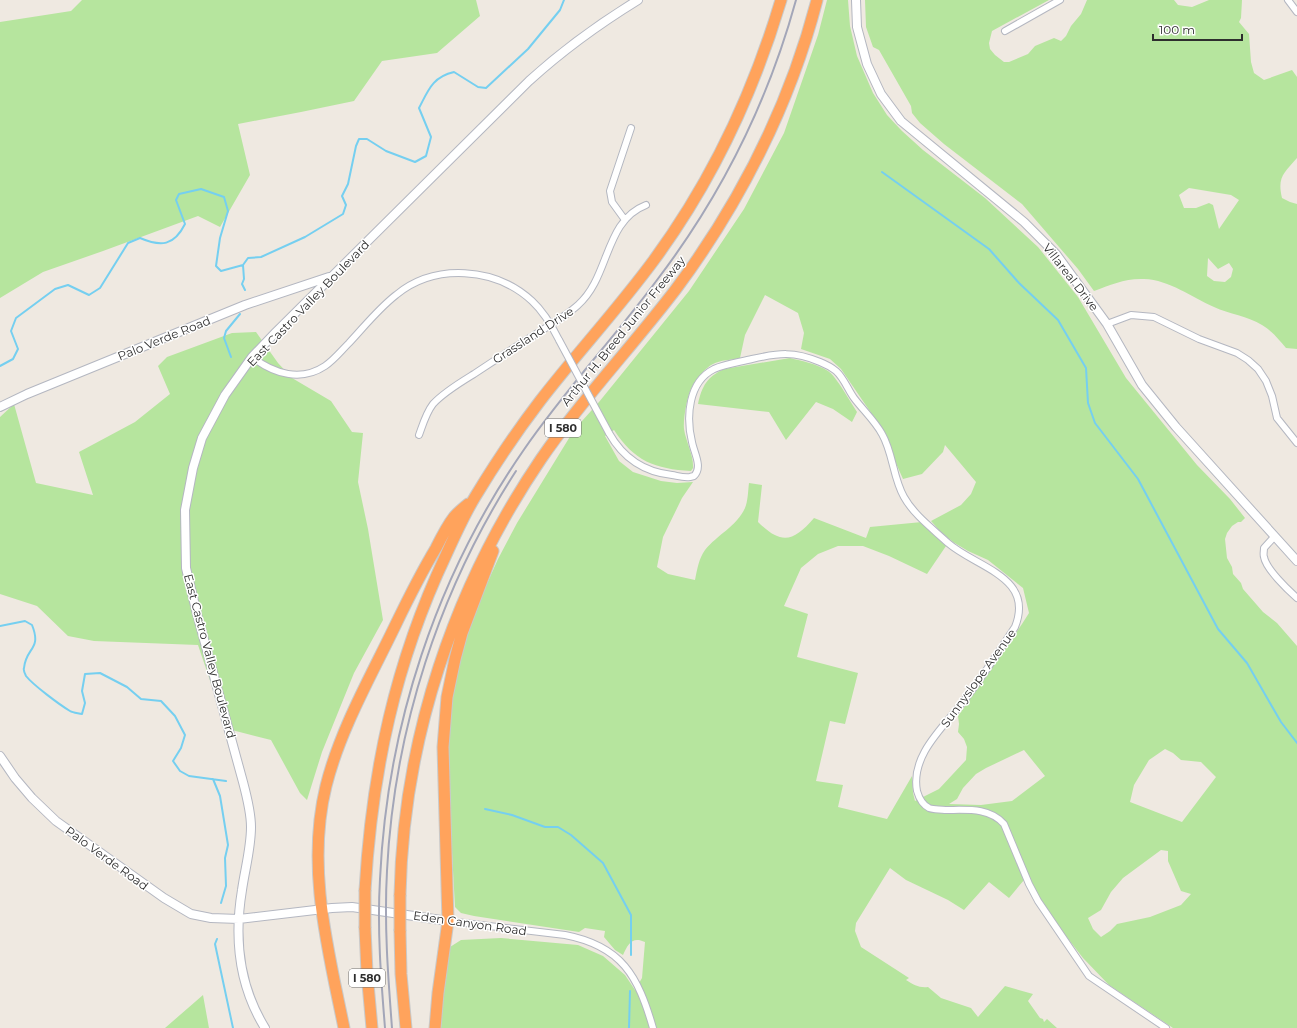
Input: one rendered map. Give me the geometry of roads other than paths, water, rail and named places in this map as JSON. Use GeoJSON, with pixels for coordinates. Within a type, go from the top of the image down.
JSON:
{"type":"FeatureCollection","features":[{"type":"Feature","properties":{"kind":"highway","name":"Arthur H. Breed Junior Freeway"},"geometry":{"type":"LineString","coordinates":[[372,1028],[367,973],[365,890],[368,846],[376,782],[384,737],[395,693],[410,643],[429,593],[453,540],[475,497],[524,423],[547,392],[646,271],[698,194],[724,147],[748,94],[766,50],[781,0]]}},
{"type":"Feature","properties":{"kind":"highway","name":"Arthur H. Breed Junior Freeway"},"geometry":{"type":"LineString","coordinates":[[406,1028],[401,974],[400,895],[402,844],[409,792],[418,743],[431,692],[447,643],[465,596],[487,549],[532,472],[561,430],[670,296],[721,222],[753,166],[775,120],[800,54],[817,0]]}},
{"type":"Feature","properties":{"kind":"highway"},"geometry":{"type":"LineString","coordinates":[[344,1028],[322,910],[318,862],[320,818],[326,786],[339,746],[356,706],[427,563],[454,517],[475,497]]}},
{"type":"Feature","properties":{"kind":"highway"},"geometry":{"type":"LineString","coordinates":[[435,1028],[436,1006],[448,921],[443,747],[447,697],[462,632],[512,504]]}},
{"type":"Feature","properties":{"kind":"main road","name":"East Castro Valley Boulevard"},"geometry":{"type":"LineString","coordinates":[[265,1028],[251,1003],[242,971],[238,942],[240,902],[250,841],[250,814],[244,782],[186,568],[185,510],[193,468],[202,438],[225,395],[252,357],[332,276],[539,72],[590,31],[638,0]]}},
{"type":"Feature","properties":{"kind":"main road","name":"Villareal Drive"},"geometry":{"type":"LineString","coordinates":[[856,0],[857,27],[867,64],[881,94],[901,121],[1024,222],[1056,254],[1106,324],[1142,385],[1176,427],[1297,561]]}},
{"type":"Feature","properties":{"kind":"main road","name":"Palo Verde Road"},"geometry":{"type":"LineString","coordinates":[[0,407],[27,394],[245,305],[332,276]]}},
{"type":"Feature","properties":{"kind":"main road","name":"Palo Verde Road"},"geometry":{"type":"LineString","coordinates":[[0,756],[23,788],[56,821],[164,898],[181,909],[196,915],[215,919],[239,919]]}},
{"type":"Feature","properties":{"kind":"main road","name":"Eden Canyon Road"},"geometry":{"type":"LineString","coordinates":[[239,919],[346,907],[448,921]]}},
{"type":"Feature","properties":{"kind":"street"},"geometry":{"type":"LineString","coordinates":[[1005,31],[1060,0]]}},
{"type":"Feature","properties":{"kind":"street"},"geometry":{"type":"LineString","coordinates":[[1288,0],[1297,12]]}},
{"type":"Feature","properties":{"kind":"street"},"geometry":{"type":"LineString","coordinates":[[625,220],[612,202],[610,191],[631,128]]}},
{"type":"Feature","properties":{"kind":"street","name":"Grassland Drive"},"geometry":{"type":"LineString","coordinates":[[420,435],[427,414],[433,404],[441,397],[551,325],[578,305],[592,289],[612,241],[625,220],[634,211],[646,205]]}},
{"type":"Feature","properties":{"kind":"street","name":"Sunnyslope Avenue"},"geometry":{"type":"LineString","coordinates":[[252,357],[270,369],[278,372],[294,375],[313,371],[324,366],[334,358],[383,306],[397,294],[424,280],[438,275],[467,273],[482,276],[509,284],[531,300],[551,325],[609,433],[624,453],[644,468],[664,474],[690,477],[694,476],[698,470],[689,426],[692,396],[697,384],[707,373],[721,366],[755,358],[790,353],[811,358],[831,367],[836,371],[882,434],[904,497],[913,509],[955,548],[996,572],[1012,587],[1018,597],[1020,606],[1019,617],[1015,627],[966,698],[949,717],[922,755],[916,775],[916,785],[921,800],[929,808],[982,811],[1000,820],[1004,824],[1029,884],[1038,901],[1089,976],[1166,1028]]}},
{"type":"Feature","properties":{"kind":"street"},"geometry":{"type":"LineString","coordinates":[[1106,324],[1131,315],[1154,317],[1200,340],[1237,353],[1258,369],[1266,381],[1272,396],[1277,418],[1297,443]]}},
{"type":"Feature","properties":{"kind":"street"},"geometry":{"type":"LineString","coordinates":[[1275,536],[1264,548],[1264,558],[1271,571],[1297,598]]}},
{"type":"Feature","properties":{"kind":"street","name":"Eden Canyon Road"},"geometry":{"type":"LineString","coordinates":[[448,921],[565,935],[583,939],[597,945],[615,957],[631,973],[642,993],[653,1028]]}},
{"type":"Feature","properties":{"kind":"waterway"},"geometry":{"type":"LineString","coordinates":[[0,366],[13,359],[18,349],[11,331],[16,318],[55,289],[68,285],[89,295],[100,288],[128,243],[140,238],[154,243],[166,243],[176,237],[185,224],[176,200],[179,194],[201,189],[224,197],[228,211],[220,238],[216,266],[221,271],[243,265],[248,258],[261,257],[305,237],[343,214],[346,205],[342,196],[348,184],[356,146],[359,139],[367,139],[386,151],[415,162],[426,156],[431,137],[419,108],[428,90],[441,77],[454,72],[478,87],[486,88],[528,49],[560,10],[564,0]]}},
{"type":"Feature","properties":{"kind":"waterway"},"geometry":{"type":"LineString","coordinates":[[882,172],[989,249],[1019,283],[1058,320],[1086,368],[1088,403],[1095,423],[1138,479],[1218,629],[1247,663],[1281,722],[1297,743]]}},
{"type":"Feature","properties":{"kind":"waterway"},"geometry":{"type":"LineString","coordinates":[[243,265],[244,279],[242,284],[245,290]]}},
{"type":"Feature","properties":{"kind":"waterway"},"geometry":{"type":"LineString","coordinates":[[231,357],[224,338],[226,331],[240,314]]}},
{"type":"Feature","properties":{"kind":"waterway"},"geometry":{"type":"LineString","coordinates":[[0,626],[25,621],[32,625],[35,633],[35,639],[25,661],[24,669],[26,676],[47,695],[73,712],[82,714],[85,703],[82,691],[85,674],[100,673],[127,687],[141,699],[161,701],[175,716],[185,735],[181,748],[173,761],[180,771],[189,776],[226,781]]}},
{"type":"Feature","properties":{"kind":"waterway"},"geometry":{"type":"LineString","coordinates":[[213,779],[220,796],[228,845],[225,858],[226,886],[221,903]]}},
{"type":"Feature","properties":{"kind":"waterway"},"geometry":{"type":"LineString","coordinates":[[485,809],[512,815],[545,827],[558,827],[571,835],[603,863],[631,915],[631,955]]}},
{"type":"Feature","properties":{"kind":"waterway"},"geometry":{"type":"LineString","coordinates":[[217,939],[215,944],[233,1028]]}},
{"type":"Feature","properties":{"kind":"waterway"},"geometry":{"type":"LineString","coordinates":[[629,1028],[630,991]]}},
{"type":"Feature","properties":{"kind":"railway"},"geometry":{"type":"LineString","coordinates":[[385,1028],[379,935],[380,879],[385,822],[393,765],[405,710],[441,601],[465,550],[492,499],[523,451],[555,407],[657,280],[702,215],[740,147],[757,111],[785,38],[796,0]]}},
{"type":"Feature","properties":{"kind":"railway"},"geometry":{"type":"LineString","coordinates":[[392,1028],[386,930],[386,891],[391,818],[399,766],[425,663],[443,613],[464,564],[516,471]]}}]}
